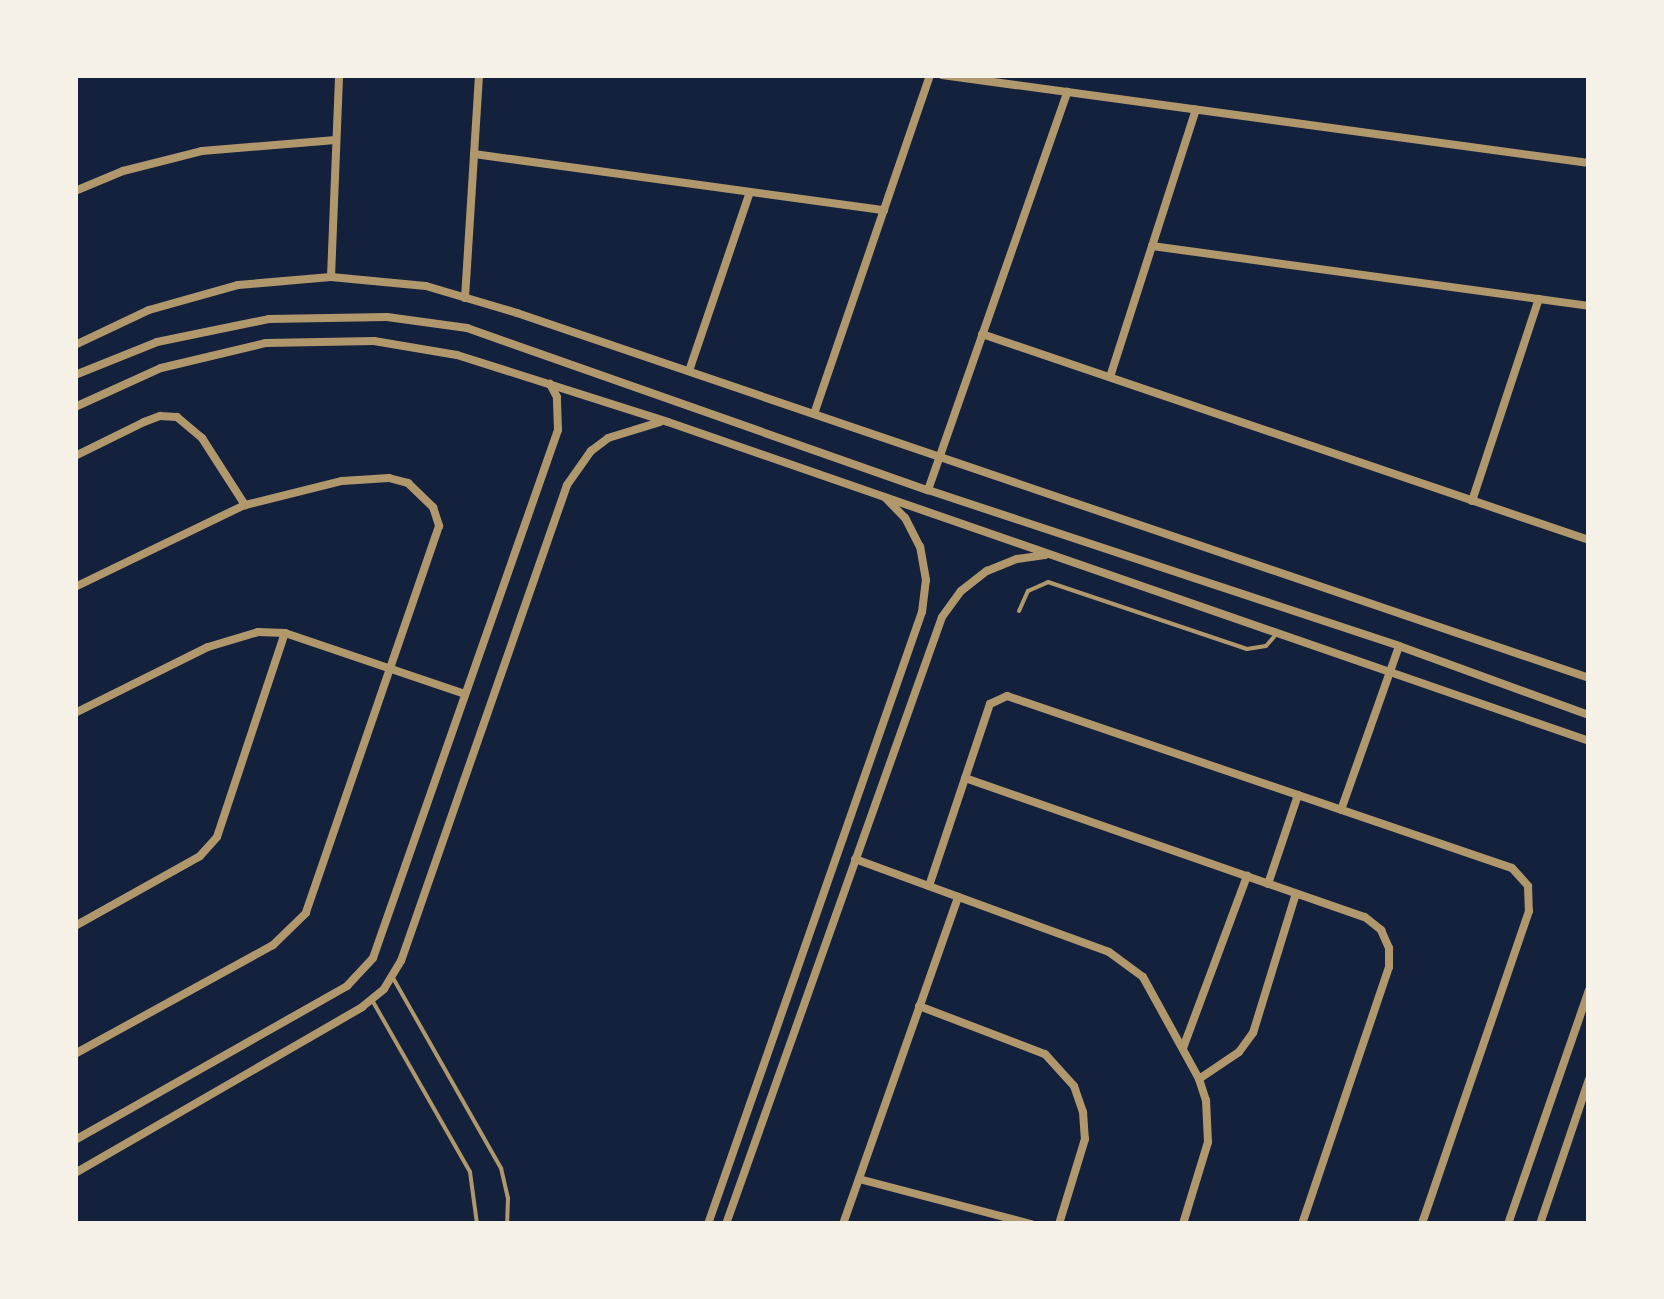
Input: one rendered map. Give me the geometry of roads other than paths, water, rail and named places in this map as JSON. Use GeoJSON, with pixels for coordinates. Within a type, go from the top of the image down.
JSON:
{"type":"FeatureCollection","features":[{"type":"Feature","properties":{"kind":"street"},"geometry":{"type":"LineString","coordinates":[[331,277],[339,75]]}},
{"type":"Feature","properties":{"kind":"street"},"geometry":{"type":"LineString","coordinates":[[465,298],[479,75]]}},
{"type":"Feature","properties":{"kind":"street"},"geometry":{"type":"LineString","coordinates":[[814,414],[930,75]]}},
{"type":"Feature","properties":{"kind":"street"},"geometry":{"type":"LineString","coordinates":[[942,75],[1589,163]]}},
{"type":"Feature","properties":{"kind":"street"},"geometry":{"type":"LineString","coordinates":[[928,490],[1067,92]]}},
{"type":"Feature","properties":{"kind":"street"},"geometry":{"type":"LineString","coordinates":[[1110,377],[1196,109]]}},
{"type":"Feature","properties":{"kind":"street"},"geometry":{"type":"LineString","coordinates":[[75,191],[123,171],[202,151],[336,140]]}},
{"type":"Feature","properties":{"kind":"street"},"geometry":{"type":"LineString","coordinates":[[474,154],[884,210]]}},
{"type":"Feature","properties":{"kind":"street"},"geometry":{"type":"LineString","coordinates":[[689,372],[750,192]]}},
{"type":"Feature","properties":{"kind":"street"},"geometry":{"type":"LineString","coordinates":[[1152,246],[1589,306]]}},
{"type":"Feature","properties":{"kind":"street"},"geometry":{"type":"LineString","coordinates":[[75,345],[193,296],[269,281],[331,277],[410,284],[465,298],[689,372],[1589,678]]}},
{"type":"Feature","properties":{"kind":"street"},"geometry":{"type":"LineString","coordinates":[[1472,501],[1539,299]]}},
{"type":"Feature","properties":{"kind":"street"},"geometry":{"type":"LineString","coordinates":[[75,375],[157,342],[231,324],[347,315],[427,321],[480,332],[928,490],[1399,646],[1589,716]]}},
{"type":"Feature","properties":{"kind":"street"},"geometry":{"type":"LineString","coordinates":[[982,334],[1589,540]]}},
{"type":"Feature","properties":{"kind":"street"},"geometry":{"type":"LineString","coordinates":[[75,407],[196,358],[302,340],[416,346],[668,422],[1589,741]]}},
{"type":"Feature","properties":{"kind":"street"},"geometry":{"type":"LineString","coordinates":[[75,1140],[336,993],[366,968],[378,948],[558,430],[557,398],[550,384]]}},
{"type":"Feature","properties":{"kind":"street"},"geometry":{"type":"LineString","coordinates":[[75,456],[144,422],[176,417],[202,438],[245,505]]}},
{"type":"Feature","properties":{"kind":"street"},"geometry":{"type":"LineString","coordinates":[[75,1174],[372,1000],[393,977],[567,485],[591,451],[608,438],[647,423],[668,422]]}},
{"type":"Feature","properties":{"kind":"street"},"geometry":{"type":"LineString","coordinates":[[75,587],[245,505],[290,491],[370,478],[408,483],[423,494],[438,526],[435,545],[317,891],[300,922],[273,944],[75,1054]]}},
{"type":"Feature","properties":{"kind":"street"},"geometry":{"type":"LineString","coordinates":[[708,1224],[922,612],[926,580],[920,548],[905,518],[882,495]]}},
{"type":"Feature","properties":{"kind":"street"},"geometry":{"type":"LineString","coordinates":[[726,1224],[951,603],[974,580],[1002,564],[1050,555]]}},
{"type":"Feature","properties":{"kind":"street"},"geometry":{"type":"LineString","coordinates":[[75,713],[232,637],[285,633],[465,694]]}},
{"type":"Feature","properties":{"kind":"street"},"geometry":{"type":"LineString","coordinates":[[75,926],[200,856],[217,837],[285,633]]}},
{"type":"Feature","properties":{"kind":"street"},"geometry":{"type":"LineString","coordinates":[[1341,810],[1399,646]]}},
{"type":"Feature","properties":{"kind":"street"},"geometry":{"type":"LineString","coordinates":[[929,886],[990,704],[1007,696],[1512,868],[1525,879],[1531,894],[1530,910],[1422,1224]]}},
{"type":"Feature","properties":{"kind":"street"},"geometry":{"type":"LineString","coordinates":[[965,778],[1296,893],[1374,923],[1386,938],[1390,958],[1302,1224]]}},
{"type":"Feature","properties":{"kind":"street"},"geometry":{"type":"LineString","coordinates":[[1268,884],[1298,796]]}},
{"type":"Feature","properties":{"kind":"street"},"geometry":{"type":"LineString","coordinates":[[856,859],[1127,963],[1149,986],[1200,1079],[1209,1121],[1208,1142],[1183,1224]]}},
{"type":"Feature","properties":{"kind":"street"},"geometry":{"type":"LineString","coordinates":[[1183,1048],[1247,876]]}},
{"type":"Feature","properties":{"kind":"street"},"geometry":{"type":"LineString","coordinates":[[1200,1079],[1239,1052],[1253,1034],[1296,893]]}},
{"type":"Feature","properties":{"kind":"street"},"geometry":{"type":"LineString","coordinates":[[843,1224],[958,896]]}},
{"type":"Feature","properties":{"kind":"street"},"geometry":{"type":"LineString","coordinates":[[1508,1224],[1589,990]]}},
{"type":"Feature","properties":{"kind":"street"},"geometry":{"type":"LineString","coordinates":[[919,1006],[1045,1054],[1074,1086],[1083,1112],[1086,1139],[1059,1224]]}},
{"type":"Feature","properties":{"kind":"street"},"geometry":{"type":"LineString","coordinates":[[1540,1224],[1589,1079]]}},
{"type":"Feature","properties":{"kind":"street"},"geometry":{"type":"LineString","coordinates":[[858,1180],[1031,1224]]}},
{"type":"Feature","properties":{"kind":"lane"},"geometry":{"type":"LineString","coordinates":[[1019,611],[1028,591],[1048,582],[1248,649],[1266,646],[1278,632]]}},
{"type":"Feature","properties":{"kind":"lane"},"geometry":{"type":"LineString","coordinates":[[393,977],[501,1168],[508,1198],[507,1224]]}},
{"type":"Feature","properties":{"kind":"lane"},"geometry":{"type":"LineString","coordinates":[[372,1000],[470,1172],[477,1224]]}}]}
